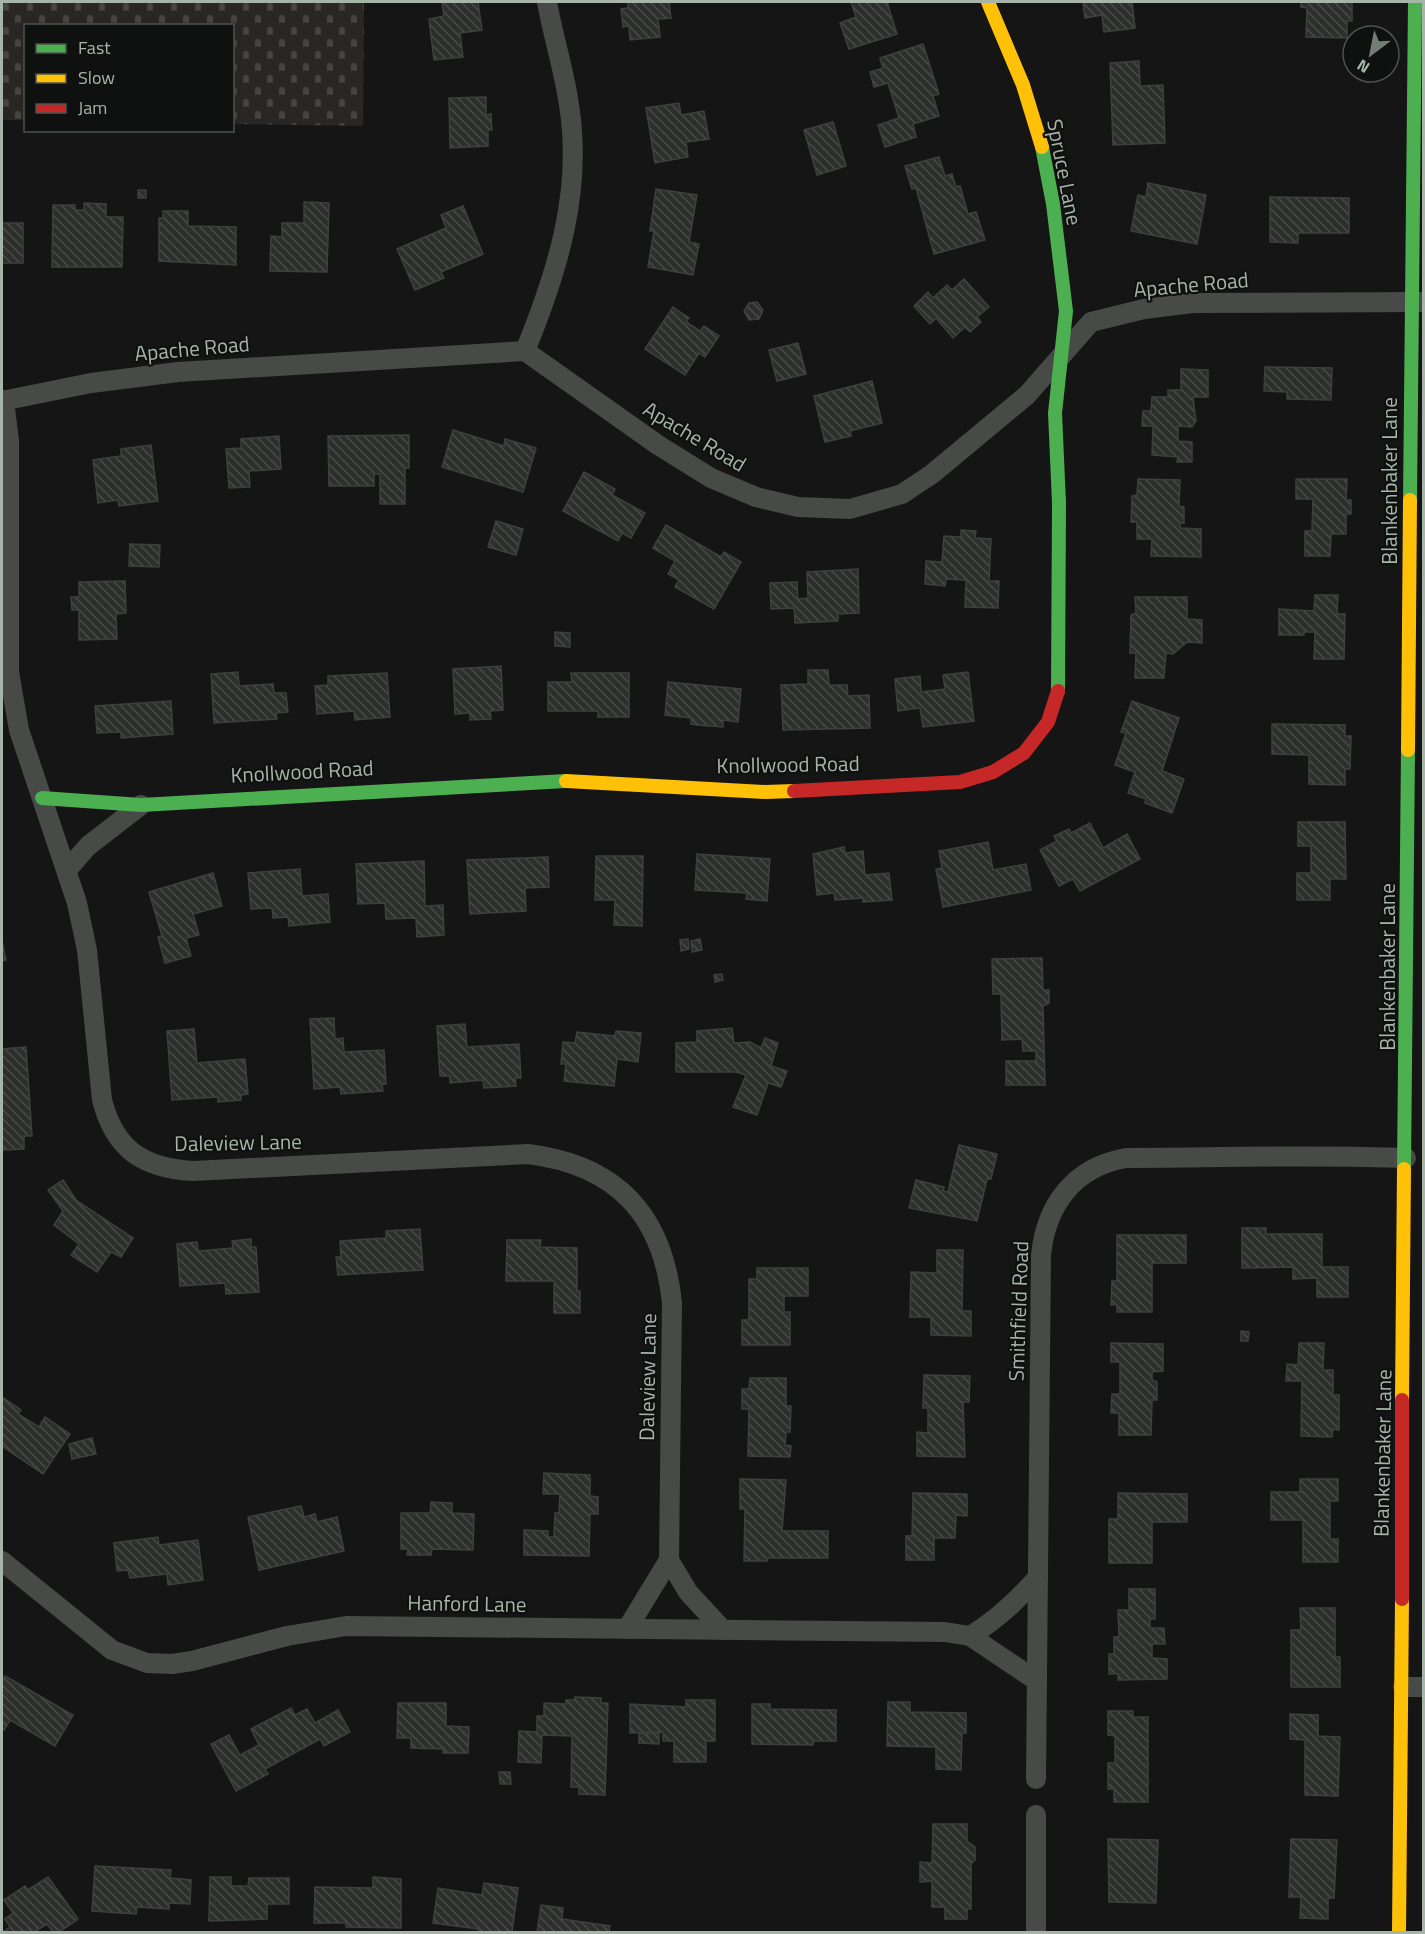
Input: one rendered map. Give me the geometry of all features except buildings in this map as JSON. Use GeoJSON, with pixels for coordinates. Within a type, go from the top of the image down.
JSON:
{"type":"FeatureCollection","features":[{"type":"Feature","properties":{"kind":"street"},"geometry":{"type":"LineString","coordinates":[[525,351],[559,256],[571,200],[574,158],[570,106],[547,2]]}},
{"type":"Feature","properties":{"kind":"street","name":"Spruce Lane"},"geometry":{"type":"LineString","coordinates":[[988,2],[1023,85],[1041,141],[1053,204],[1066,311],[1059,357]]}},
{"type":"Feature","properties":{"kind":"street","name":"Blankenbaker Lane"},"geometry":{"type":"LineString","coordinates":[[1399,1932],[1404,1687],[1401,1547],[1418,302],[1415,2]]}},
{"type":"Feature","properties":{"kind":"street","name":"Apache Road"},"geometry":{"type":"LineString","coordinates":[[3,401],[91,383],[178,372],[525,351],[658,445],[711,478],[756,497],[798,507],[823,509],[868,506],[902,494],[917,485],[1027,395],[1091,322],[1144,309],[1242,302],[1418,302]]}},
{"type":"Feature","properties":{"kind":"street","name":"Knollwood Road"},"geometry":{"type":"LineString","coordinates":[[42,798],[141,805],[544,781],[601,781],[765,792],[960,782],[993,772],[1024,753],[1040,736],[1051,715],[1058,693],[1061,626],[1055,413],[1059,357]]}},
{"type":"Feature","properties":{"kind":"street","name":"Daleview Lane"},"geometry":{"type":"LineString","coordinates":[[3,401],[9,441],[9,672],[19,730],[77,903],[87,950],[102,1100],[107,1120],[118,1139],[140,1158],[168,1169],[194,1171],[528,1154],[582,1166],[606,1179],[626,1195],[651,1227],[660,1244],[669,1272],[672,1304],[669,1560]]}},
{"type":"Feature","properties":{"kind":"street"},"geometry":{"type":"LineString","coordinates":[[67,870],[88,846],[141,805]]}},
{"type":"Feature","properties":{"kind":"street","name":"Smithfield Road"},"geometry":{"type":"LineString","coordinates":[[1036,1779],[1041,1255],[1047,1221],[1062,1193],[1092,1169],[1109,1161],[1126,1158],[1341,1155],[1406,1158]]}},
{"type":"Feature","properties":{"kind":"street"},"geometry":{"type":"LineString","coordinates":[[627,1629],[669,1560],[688,1592],[723,1630]]}},
{"type":"Feature","properties":{"kind":"street","name":"Hanford Lane"},"geometry":{"type":"LineString","coordinates":[[2,1561],[112,1650],[125,1657],[161,1664],[192,1660],[287,1636],[346,1626],[945,1632],[970,1636],[1037,1681]]}},
{"type":"Feature","properties":{"kind":"street"},"geometry":{"type":"LineString","coordinates":[[970,1636],[991,1624],[1016,1602],[1038,1577]]}},
{"type":"Feature","properties":{"kind":"street"},"geometry":{"type":"LineString","coordinates":[[1404,1687],[1424,1687]]}},
{"type":"Feature","properties":{"kind":"street"},"geometry":{"type":"LineString","coordinates":[[1036,1815],[1036,1932]]}},
{"type":"Feature","properties":{"kind":"green space"},"geometry":{"type":"Polygon","coordinates":[[[2,2],[364,2],[363,126],[234,124],[234,24],[24,24],[24,120],[2,120],[2,2]]]}},
{"type":"Feature","properties":{"kind":"traffic: fast"},"geometry":{"type":"LineString","coordinates":[[1410,500],[1415,2]]}},
{"type":"Feature","properties":{"kind":"traffic: fast"},"geometry":{"type":"LineString","coordinates":[[1042,147],[1053,204],[1066,311],[1055,413],[1059,503],[1058,691]]}},
{"type":"Feature","properties":{"kind":"traffic: fast"},"geometry":{"type":"LineString","coordinates":[[1404,1169],[1408,750]]}},
{"type":"Feature","properties":{"kind":"traffic: fast"},"geometry":{"type":"LineString","coordinates":[[42,798],[141,805],[566,781]]}},
{"type":"Feature","properties":{"kind":"traffic: slow"},"geometry":{"type":"LineString","coordinates":[[988,2],[1023,85],[1042,147]]}},
{"type":"Feature","properties":{"kind":"traffic: slow"},"geometry":{"type":"LineString","coordinates":[[1408,750],[1410,500]]}},
{"type":"Feature","properties":{"kind":"traffic: slow"},"geometry":{"type":"LineString","coordinates":[[566,781],[765,792],[794,791]]}},
{"type":"Feature","properties":{"kind":"traffic: slow"},"geometry":{"type":"LineString","coordinates":[[1402,1400],[1404,1169]]}},
{"type":"Feature","properties":{"kind":"traffic: slow"},"geometry":{"type":"LineString","coordinates":[[1399,1932],[1402,1599]]}},
{"type":"Feature","properties":{"kind":"traffic: jam"},"geometry":{"type":"LineString","coordinates":[[794,791],[960,782],[993,772],[1024,753],[1048,722],[1058,691]]}},
{"type":"Feature","properties":{"kind":"traffic: jam"},"geometry":{"type":"LineString","coordinates":[[1402,1400],[1402,1599]]}}]}
